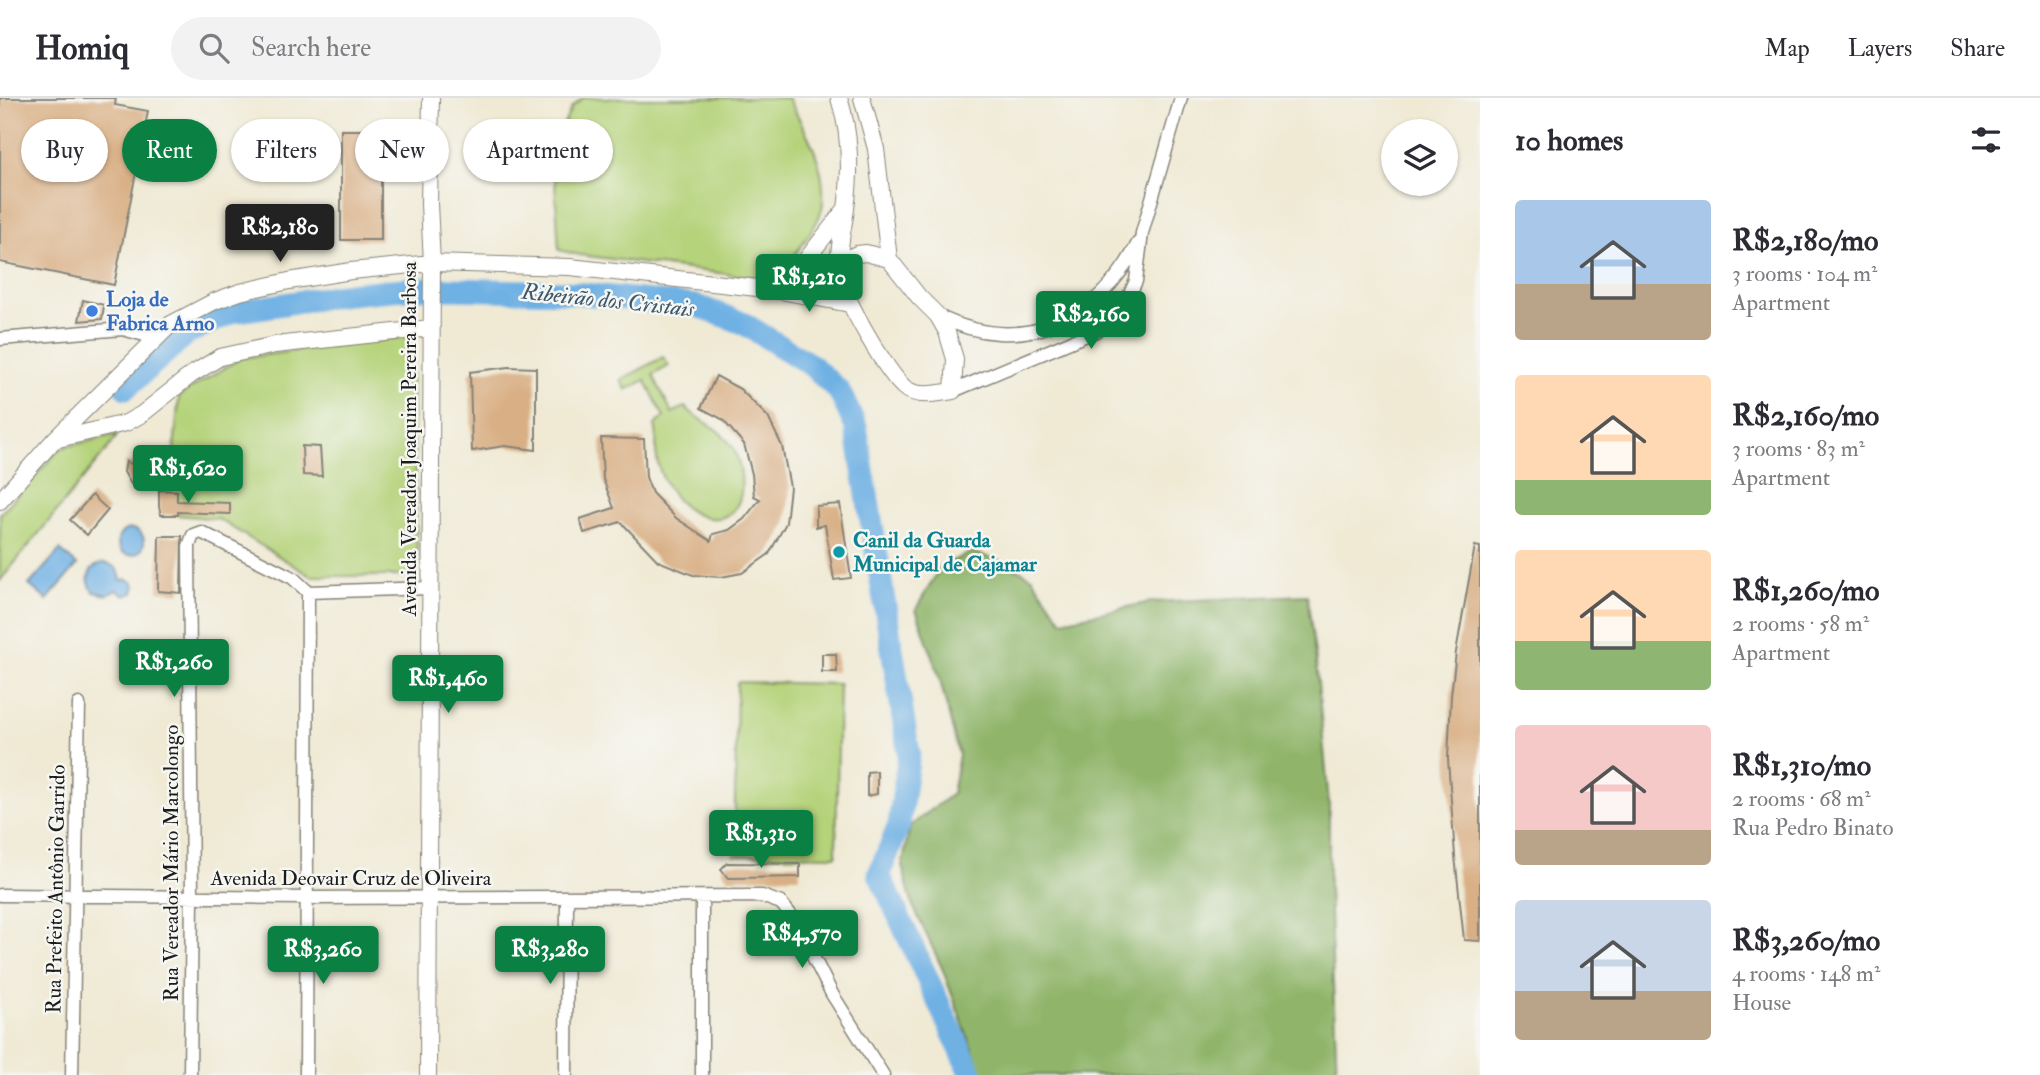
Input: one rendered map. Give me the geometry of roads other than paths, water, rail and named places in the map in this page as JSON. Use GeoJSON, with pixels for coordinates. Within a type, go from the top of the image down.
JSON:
{"type":"FeatureCollection","features":[{"type":"Feature","properties":{"kind":"street","name":"Avenida Vereador Joaquim Pereira Barbosa"},"geometry":{"type":"LineString","coordinates":[[428,1075],[431,98]]}},
{"type":"Feature","properties":{"kind":"street"},"geometry":{"type":"LineString","coordinates":[[839,98],[849,146],[840,276],[850,304],[892,373],[906,389],[927,394],[953,391],[1096,331],[1116,315],[1136,281],[1143,233],[1181,98]]}},
{"type":"Feature","properties":{"kind":"street"},"geometry":{"type":"LineString","coordinates":[[862,98],[876,149],[889,259],[938,316],[953,347],[953,391]]}},
{"type":"Feature","properties":{"kind":"street"},"geometry":{"type":"LineString","coordinates":[[776,288],[802,265],[846,209]]}},
{"type":"Feature","properties":{"kind":"street"},"geometry":{"type":"LineString","coordinates":[[938,316],[966,329],[996,333],[1033,332],[1052,327],[1076,316],[1111,285],[1130,259],[1143,233]]}},
{"type":"Feature","properties":{"kind":"street"},"geometry":{"type":"LineString","coordinates":[[776,288],[857,254],[866,253],[889,259]]}},
{"type":"Feature","properties":{"kind":"street"},"geometry":{"type":"LineString","coordinates":[[0,501],[6,487],[155,338],[181,318],[240,292],[351,271],[432,266],[570,267],[776,288],[850,304]]}},
{"type":"Feature","properties":{"kind":"street"},"geometry":{"type":"LineString","coordinates":[[54,440],[125,423],[142,414],[191,375],[230,354],[275,345],[431,328]]}},
{"type":"Feature","properties":{"kind":"street"},"geometry":{"type":"LineString","coordinates":[[0,339],[123,330],[155,338]]}},
{"type":"Feature","properties":{"kind":"street","name":"Rua Vereador Mário Marcolongo"},"geometry":{"type":"LineString","coordinates":[[190,1075],[192,897],[189,545],[193,535],[201,531],[293,578],[308,592]]}},
{"type":"Feature","properties":{"kind":"street"},"geometry":{"type":"LineString","coordinates":[[306,1075],[308,592],[429,588]]}},
{"type":"Feature","properties":{"kind":"street","name":"Rua Prefeito Antônio Garrido"},"geometry":{"type":"LineString","coordinates":[[72,1075],[79,704]]}},
{"type":"Feature","properties":{"kind":"street","name":"Avenida Deovair Cruz de Oliveira"},"geometry":{"type":"LineString","coordinates":[[0,895],[307,898],[762,896],[781,903],[794,919],[832,993],[883,1075]]}},
{"type":"Feature","properties":{"kind":"street"},"geometry":{"type":"LineString","coordinates":[[566,1075],[567,897]]}},
{"type":"Feature","properties":{"kind":"street"},"geometry":{"type":"LineString","coordinates":[[702,897],[702,1075]]}},
{"type":"Feature","properties":{"kind":"water"},"geometry":{"type":"Polygon","coordinates":[[[131,529],[140,533],[144,542],[140,551],[131,555],[122,551],[118,542],[122,533],[131,529]]]}},
{"type":"Feature","properties":{"kind":"water"},"geometry":{"type":"Polygon","coordinates":[[[60,550],[77,565],[47,600],[29,585],[60,550]]]}},
{"type":"Feature","properties":{"kind":"water"},"geometry":{"type":"Polygon","coordinates":[[[103,563],[115,568],[121,580],[127,579],[135,585],[133,593],[125,596],[117,590],[107,595],[94,592],[89,583],[89,574],[103,563]]]}},
{"type":"Feature","properties":{"kind":"waterway","name":"Ribeirão dos Cristais"},"geometry":{"type":"LineString","coordinates":[[126,388],[188,333],[232,312],[348,294],[414,288],[565,292],[697,306],[743,323],[811,365],[839,391],[856,427],[909,754],[899,825],[879,874],[972,1075]]}},
{"type":"Feature","properties":{"kind":"place","name":"Loja de Fabrica Arno"},"geometry":{"type":"Point","coordinates":[92,311]}},
{"type":"Feature","properties":{"kind":"place","name":"Canil da Guarda Municipal de Cajamar"},"geometry":{"type":"Point","coordinates":[839,552]}}]}
